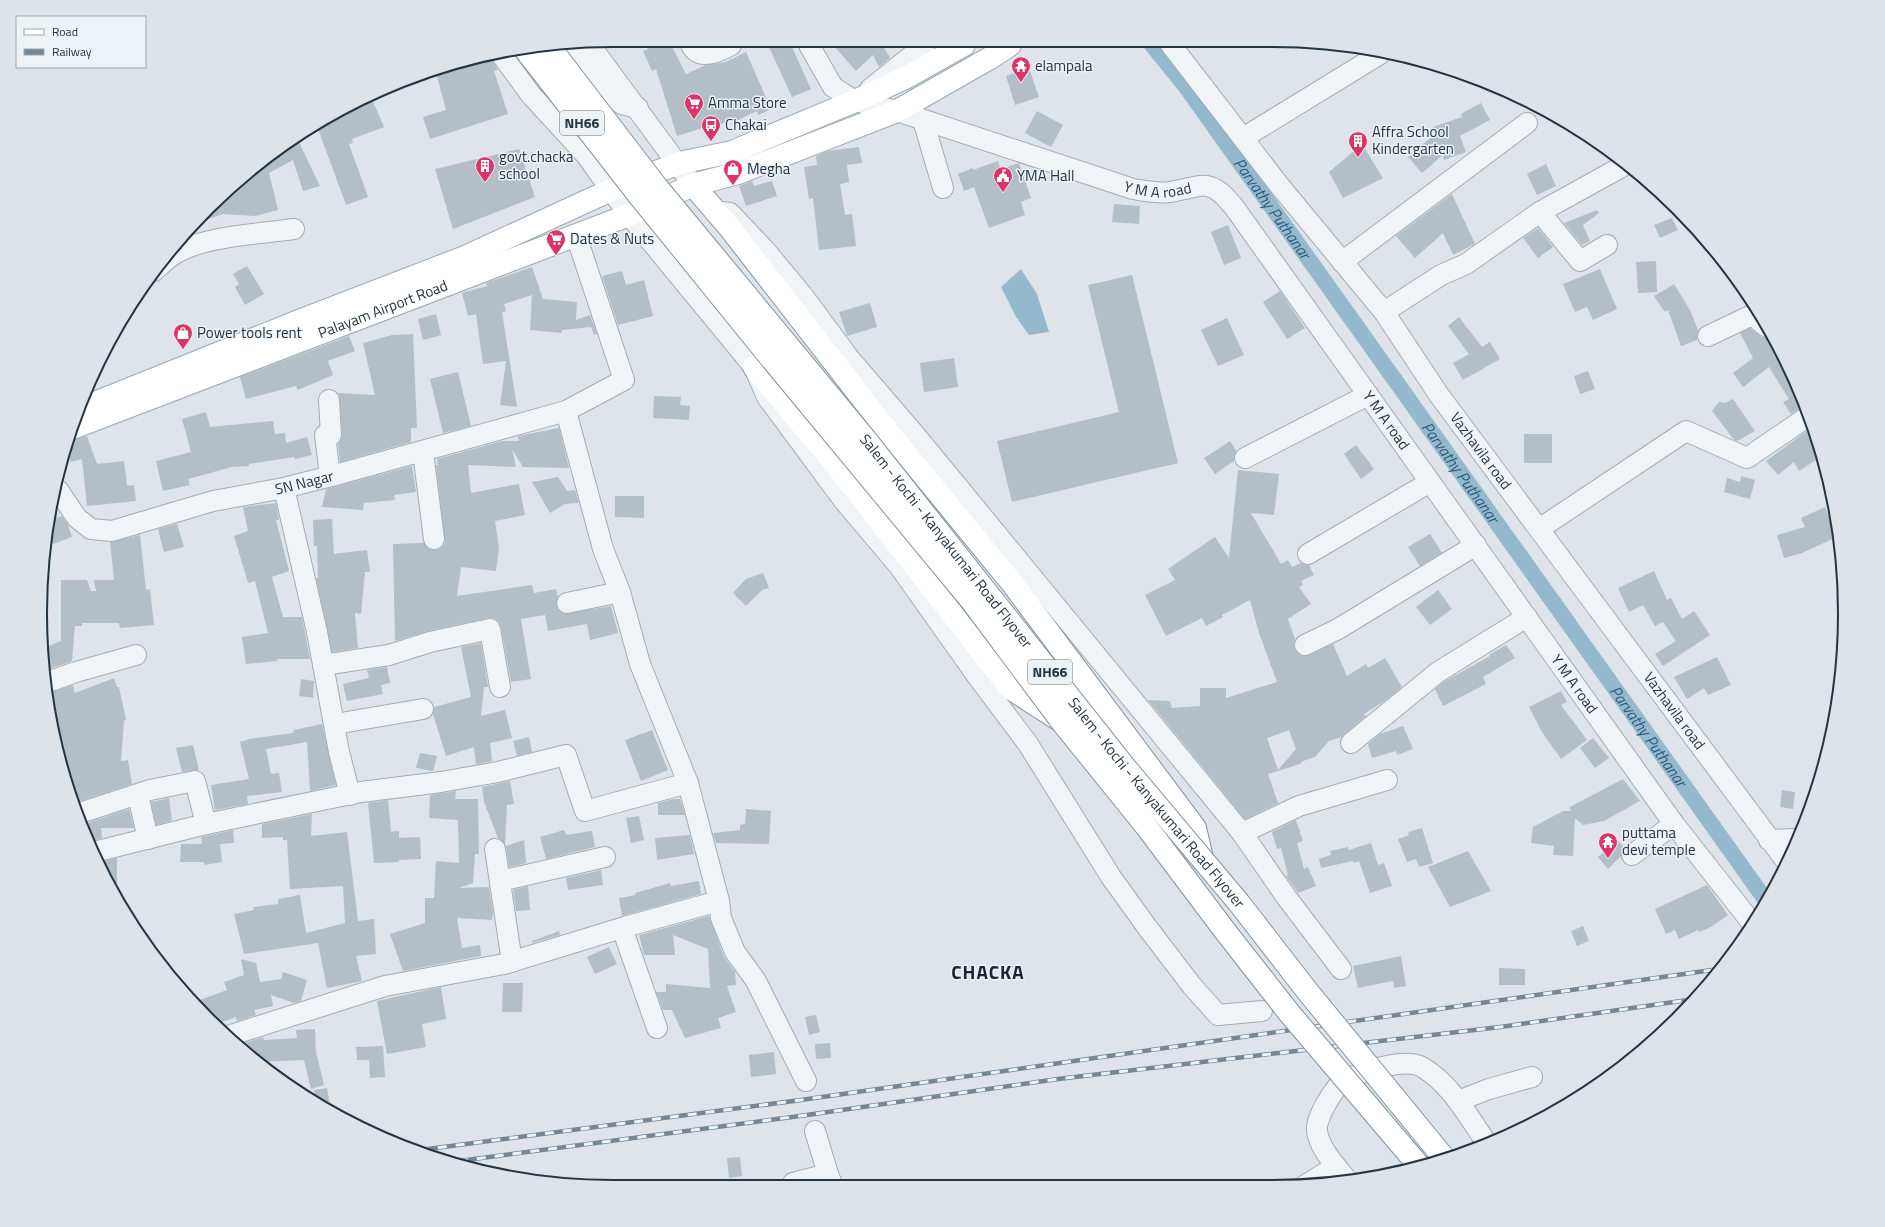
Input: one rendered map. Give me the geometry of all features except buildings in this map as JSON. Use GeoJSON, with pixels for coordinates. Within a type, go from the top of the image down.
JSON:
{"type":"FeatureCollection","features":[{"type":"Feature","properties":{"kind":"main road","name":"Palayam Airport Road"},"geometry":{"type":"LineString","coordinates":[[86,406],[465,256],[611,190],[678,163],[732,152],[856,101],[907,77],[960,47]]}},
{"type":"Feature","properties":{"kind":"main road","name":"Palayam Airport Road"},"geometry":{"type":"LineString","coordinates":[[79,426],[576,235],[642,200],[738,173],[897,111],[1007,47]]}},
{"type":"Feature","properties":{"kind":"main road","name":"NH66"},"geometry":{"type":"LineString","coordinates":[[551,51],[642,200]]}},
{"type":"Feature","properties":{"kind":"main road","name":"NH66"},"geometry":{"type":"LineString","coordinates":[[529,54],[642,200]]}},
{"type":"Feature","properties":{"kind":"main road"},"geometry":{"type":"LineString","coordinates":[[693,185],[715,210],[786,302],[1027,602],[1195,828],[1202,858]]}},
{"type":"Feature","properties":{"kind":"main road","name":"Salem - Kochi - Kanyakumari Road Flyover"},"geometry":{"type":"LineString","coordinates":[[642,200],[971,600],[1062,722],[1146,826],[1290,1014],[1415,1162]]}},
{"type":"Feature","properties":{"kind":"main road","name":"Salem - Kochi - Kanyakumari Road Flyover"},"geometry":{"type":"LineString","coordinates":[[642,200],[866,440],[1124,766],[1202,858],[1313,998],[1441,1154]]}},
{"type":"Feature","properties":{"kind":"main road"},"geometry":{"type":"LineString","coordinates":[[754,367],[836,465],[1010,688],[1062,722]]}},
{"type":"Feature","properties":{"kind":"street"},"geometry":{"type":"LineString","coordinates":[[692,47],[700,53],[710,55],[727,47]]}},
{"type":"Feature","properties":{"kind":"street","name":"Y M A road"},"geometry":{"type":"LineString","coordinates":[[810,47],[833,87],[856,101],[897,111],[1133,189],[1168,193],[1203,185],[1209,186],[1221,192],[1234,207],[1674,824],[1749,919]]}},
{"type":"Feature","properties":{"kind":"street"},"geometry":{"type":"LineString","coordinates":[[856,101],[923,47]]}},
{"type":"Feature","properties":{"kind":"street","name":"Vazhavila road"},"geometry":{"type":"LineString","coordinates":[[1173,47],[1279,185],[1384,312],[1440,395],[1783,858]]}},
{"type":"Feature","properties":{"kind":"street"},"geometry":{"type":"LineString","coordinates":[[592,48],[638,108],[693,185]]}},
{"type":"Feature","properties":{"kind":"street"},"geometry":{"type":"LineString","coordinates":[[571,49],[609,95],[622,104],[638,108]]}},
{"type":"Feature","properties":{"kind":"street"},"geometry":{"type":"LineString","coordinates":[[1243,138],[1375,57]]}},
{"type":"Feature","properties":{"kind":"street"},"geometry":{"type":"LineString","coordinates":[[504,58],[531,95],[586,155],[611,190],[642,200],[754,367],[767,397],[844,501],[899,566],[977,676],[1028,744],[1112,877],[1147,927],[1192,986],[1218,1015],[1262,1011]]}},
{"type":"Feature","properties":{"kind":"street"},"geometry":{"type":"LineString","coordinates":[[923,120],[943,188]]}},
{"type":"Feature","properties":{"kind":"street"},"geometry":{"type":"LineString","coordinates":[[1342,262],[1527,123]]}},
{"type":"Feature","properties":{"kind":"street"},"geometry":{"type":"LineString","coordinates":[[1384,312],[1441,275],[1466,264],[1540,212],[1620,168]]}},
{"type":"Feature","properties":{"kind":"street"},"geometry":{"type":"LineString","coordinates":[[715,210],[730,213],[804,297],[849,358],[917,437],[1242,833],[1287,898],[1341,969]]}},
{"type":"Feature","properties":{"kind":"street"},"geometry":{"type":"LineString","coordinates":[[1540,212],[1580,261],[1607,245]]}},
{"type":"Feature","properties":{"kind":"street"},"geometry":{"type":"LineString","coordinates":[[177,253],[192,246],[220,240],[294,229]]}},
{"type":"Feature","properties":{"kind":"street","name":"SN Nagar"},"geometry":{"type":"LineString","coordinates":[[60,493],[77,518],[91,529],[112,531],[213,501],[284,488],[423,452],[566,411],[624,380],[576,235]]}},
{"type":"Feature","properties":{"kind":"street"},"geometry":{"type":"LineString","coordinates":[[1708,336],[1750,316],[1754,317]]}},
{"type":"Feature","properties":{"kind":"street"},"geometry":{"type":"LineString","coordinates":[[1245,458],[1368,395]]}},
{"type":"Feature","properties":{"kind":"street"},"geometry":{"type":"LineString","coordinates":[[329,400],[331,435],[325,436],[330,476]]}},
{"type":"Feature","properties":{"kind":"street"},"geometry":{"type":"LineString","coordinates":[[566,411],[603,549],[620,592],[640,664],[688,783],[719,901],[721,918],[735,952],[756,981],[806,1081]]}},
{"type":"Feature","properties":{"kind":"street"},"geometry":{"type":"LineString","coordinates":[[1539,529],[1686,431],[1747,458],[1804,419]]}},
{"type":"Feature","properties":{"kind":"street"},"geometry":{"type":"LineString","coordinates":[[423,452],[434,539]]}},
{"type":"Feature","properties":{"kind":"street"},"geometry":{"type":"LineString","coordinates":[[1308,554],[1430,482]]}},
{"type":"Feature","properties":{"kind":"street"},"geometry":{"type":"LineString","coordinates":[[284,488],[323,665],[339,752],[350,795]]}},
{"type":"Feature","properties":{"kind":"street"},"geometry":{"type":"LineString","coordinates":[[1304,645],[1338,629],[1476,546]]}},
{"type":"Feature","properties":{"kind":"street"},"geometry":{"type":"LineString","coordinates":[[567,603],[620,592]]}},
{"type":"Feature","properties":{"kind":"street"},"geometry":{"type":"LineString","coordinates":[[1351,743],[1438,672],[1527,617]]}},
{"type":"Feature","properties":{"kind":"street"},"geometry":{"type":"LineString","coordinates":[[323,665],[389,655],[430,642],[490,629],[500,687]]}},
{"type":"Feature","properties":{"kind":"street"},"geometry":{"type":"LineString","coordinates":[[51,681],[136,655]]}},
{"type":"Feature","properties":{"kind":"street"},"geometry":{"type":"LineString","coordinates":[[335,724],[423,709]]}},
{"type":"Feature","properties":{"kind":"street"},"geometry":{"type":"LineString","coordinates":[[99,851],[206,824],[379,788],[441,782],[498,772],[566,755],[585,811],[688,783]]}},
{"type":"Feature","properties":{"kind":"street"},"geometry":{"type":"LineString","coordinates":[[1242,833],[1298,806],[1387,780]]}},
{"type":"Feature","properties":{"kind":"street"},"geometry":{"type":"LineString","coordinates":[[83,812],[138,795],[195,781],[206,824]]}},
{"type":"Feature","properties":{"kind":"street"},"geometry":{"type":"LineString","coordinates":[[138,795],[148,839]]}},
{"type":"Feature","properties":{"kind":"street"},"geometry":{"type":"LineString","coordinates":[[1632,855],[1674,824]]}},
{"type":"Feature","properties":{"kind":"street"},"geometry":{"type":"LineString","coordinates":[[1770,840],[1791,839]]}},
{"type":"Feature","properties":{"kind":"street"},"geometry":{"type":"LineString","coordinates":[[495,849],[512,962]]}},
{"type":"Feature","properties":{"kind":"street"},"geometry":{"type":"LineString","coordinates":[[500,881],[605,857]]}},
{"type":"Feature","properties":{"kind":"street"},"geometry":{"type":"LineString","coordinates":[[235,1034],[385,986],[512,962],[622,928],[719,901]]}},
{"type":"Feature","properties":{"kind":"street"},"geometry":{"type":"LineString","coordinates":[[622,928],[657,1028]]}},
{"type":"Feature","properties":{"kind":"street"},"geometry":{"type":"LineString","coordinates":[[1331,1177],[1341,1173],[1323,1147],[1316,1130],[1322,1111],[1342,1082],[1377,1068],[1400,1064],[1420,1066],[1442,1080],[1484,1139]]}},
{"type":"Feature","properties":{"kind":"street"},"geometry":{"type":"LineString","coordinates":[[1458,1101],[1489,1089],[1532,1077]]}},
{"type":"Feature","properties":{"kind":"street"},"geometry":{"type":"LineString","coordinates":[[815,1131],[830,1179]]}},
{"type":"Feature","properties":{"kind":"water"},"geometry":{"type":"Polygon","coordinates":[[[1021,269],[1037,294],[1049,332],[1029,335],[1016,317],[1001,287],[1021,269]]]}},
{"type":"Feature","properties":{"kind":"waterway","name":"Parvathy Puthanar"},"geometry":{"type":"LineString","coordinates":[[1154,47],[1186,87],[1763,896]]}},
{"type":"Feature","properties":{"kind":"railway"},"geometry":{"type":"LineString","coordinates":[[428,1149],[801,1100],[1711,970]]}},
{"type":"Feature","properties":{"kind":"railway"},"geometry":{"type":"LineString","coordinates":[[465,1160],[807,1115],[1058,1079],[1500,1027],[1684,1001]]}},
{"type":"Feature","properties":{"kind":"place","name":"elampala"},"geometry":{"type":"Point","coordinates":[1021,83]}},
{"type":"Feature","properties":{"kind":"place","name":"Amma Store"},"geometry":{"type":"Point","coordinates":[694,120]}},
{"type":"Feature","properties":{"kind":"place","name":"Chakai"},"geometry":{"type":"Point","coordinates":[711,142]}},
{"type":"Feature","properties":{"kind":"place","name":"Affra School Kindergarten"},"geometry":{"type":"Point","coordinates":[1358,158]}},
{"type":"Feature","properties":{"kind":"place","name":"govt.chacka school"},"geometry":{"type":"Point","coordinates":[485,183]}},
{"type":"Feature","properties":{"kind":"place","name":"Megha"},"geometry":{"type":"Point","coordinates":[733,186]}},
{"type":"Feature","properties":{"kind":"place","name":"YMA Hall"},"geometry":{"type":"Point","coordinates":[1003,193]}},
{"type":"Feature","properties":{"kind":"place","name":"Dates & Nuts"},"geometry":{"type":"Point","coordinates":[556,256]}},
{"type":"Feature","properties":{"kind":"place","name":"Power tools rent"},"geometry":{"type":"Point","coordinates":[183,350]}},
{"type":"Feature","properties":{"kind":"place","name":"puttama devi temple"},"geometry":{"type":"Point","coordinates":[1608,859]}},
{"type":"Feature","properties":{"kind":"district","name":"CHACKA"},"geometry":{"type":"Point","coordinates":[988,972]}}]}
